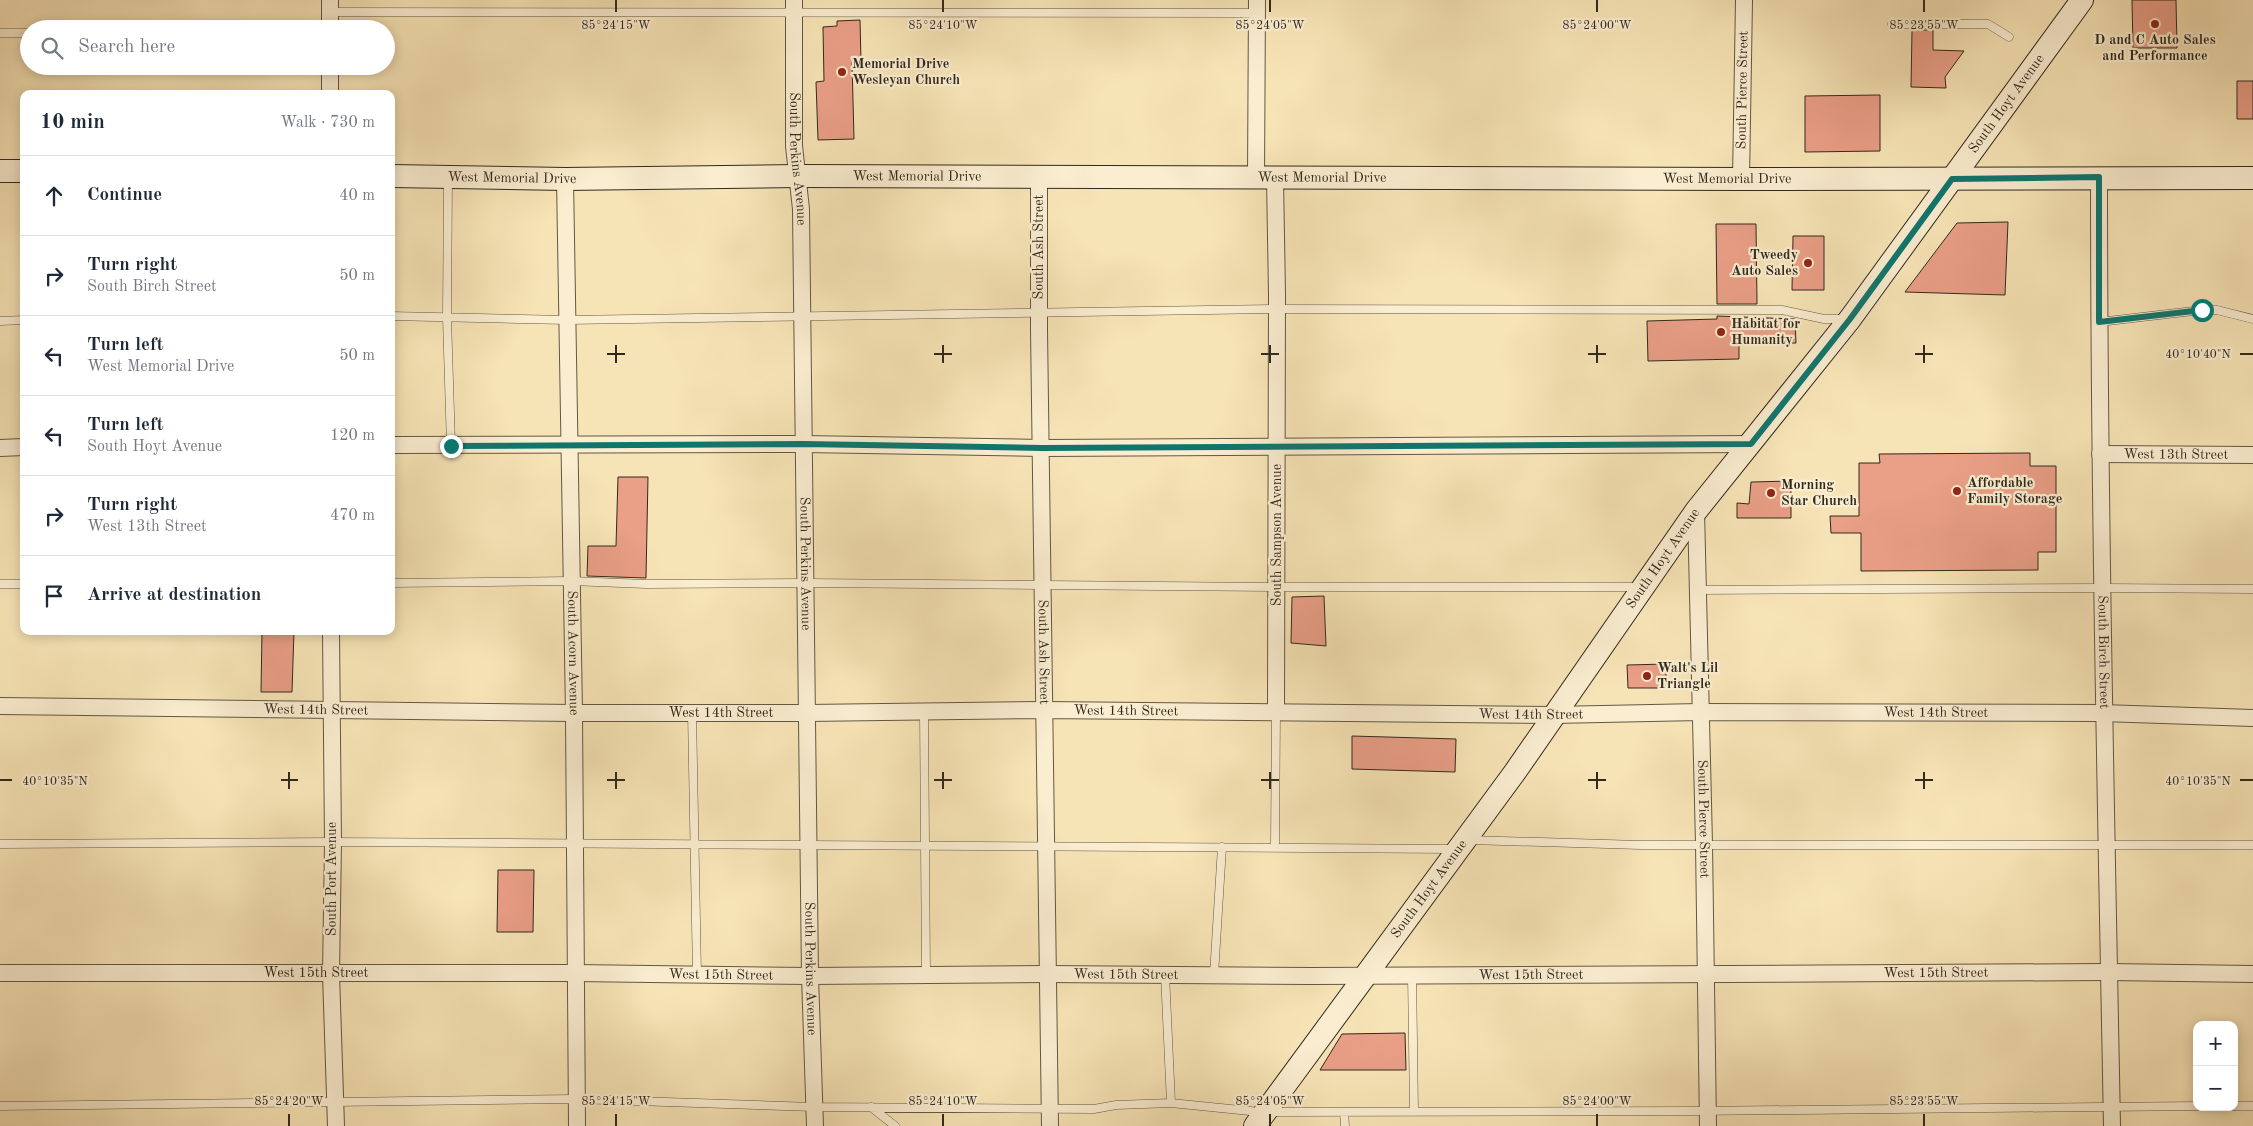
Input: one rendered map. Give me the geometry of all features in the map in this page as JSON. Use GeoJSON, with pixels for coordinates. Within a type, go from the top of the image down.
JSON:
{"type":"FeatureCollection","features":[{"type":"Feature","properties":{"kind":"main road","name":"South Hoyt Avenue"},"geometry":{"type":"LineString","coordinates":[[1261,1119],[1365,974],[1462,844],[1696,511],[1850,319],[2082,0]]}},
{"type":"Feature","properties":{"kind":"main road"},"geometry":{"type":"LineString","coordinates":[[0,171],[20,172]]}},
{"type":"Feature","properties":{"kind":"main road","name":"West Memorial Drive"},"geometry":{"type":"LineString","coordinates":[[395,176],[565,179],[798,176],[1741,180],[2099,177],[2253,178]]}},
{"type":"Feature","properties":{"kind":"street","name":"South Pierce Street"},"geometry":{"type":"LineString","coordinates":[[1741,180],[1744,0]]}},
{"type":"Feature","properties":{"kind":"street","name":"South Perkins Avenue"},"geometry":{"type":"LineString","coordinates":[[794,6],[794,146],[801,209],[810,844],[810,976],[814,1126]]}},
{"type":"Feature","properties":{"kind":"street","name":"South Sampson Avenue"},"geometry":{"type":"LineString","coordinates":[[1257,6],[1266,178],[1278,309],[1276,711]]}},
{"type":"Feature","properties":{"kind":"street"},"geometry":{"type":"LineString","coordinates":[[330,75],[330,90]]}},
{"type":"Feature","properties":{"kind":"street","name":"South Birch Street"},"geometry":{"type":"LineString","coordinates":[[2099,177],[2100,454],[2103,588],[2102,713],[2107,844],[2112,1126]]}},
{"type":"Feature","properties":{"kind":"street","name":"South Ash Street"},"geometry":{"type":"LineString","coordinates":[[1039,178],[1045,845],[1050,1126]]}},
{"type":"Feature","properties":{"kind":"street","name":"South Acorn Avenue"},"geometry":{"type":"LineString","coordinates":[[565,179],[574,713],[574,973],[577,1126]]}},
{"type":"Feature","properties":{"kind":"street"},"geometry":{"type":"LineString","coordinates":[[395,446],[803,444],[1042,448],[1751,444]]}},
{"type":"Feature","properties":{"kind":"street"},"geometry":{"type":"LineString","coordinates":[[0,448],[20,447]]}},
{"type":"Feature","properties":{"kind":"street","name":"West 13th Street"},"geometry":{"type":"LineString","coordinates":[[2100,454],[2253,455]]}},
{"type":"Feature","properties":{"kind":"street","name":"South Pierce Street"},"geometry":{"type":"LineString","coordinates":[[1696,511],[1708,1118]]}},
{"type":"Feature","properties":{"kind":"street","name":"South Port Avenue"},"geometry":{"type":"LineString","coordinates":[[331,635],[330,711],[333,842],[331,974],[336,1126]]}},
{"type":"Feature","properties":{"kind":"street","name":"West 14th Street"},"geometry":{"type":"LineString","coordinates":[[0,706],[574,713],[1044,710],[1276,711],[1553,716],[1700,712],[2102,713],[2253,718]]}},
{"type":"Feature","properties":{"kind":"street","name":"West 15th Street"},"geometry":{"type":"LineString","coordinates":[[0,973],[574,973],[810,976],[2108,972],[2253,974]]}},
{"type":"Feature","properties":{"kind":"lane"},"geometry":{"type":"LineString","coordinates":[[330,14],[794,6],[1257,6]]}},
{"type":"Feature","properties":{"kind":"lane"},"geometry":{"type":"LineString","coordinates":[[1892,24],[1988,24],[2009,37]]}},
{"type":"Feature","properties":{"kind":"lane"},"geometry":{"type":"LineString","coordinates":[[0,33],[20,33]]}},
{"type":"Feature","properties":{"kind":"lane"},"geometry":{"type":"LineString","coordinates":[[448,177],[447,318],[451,446]]}},
{"type":"Feature","properties":{"kind":"lane"},"geometry":{"type":"LineString","coordinates":[[395,316],[567,320],[802,318],[1278,309],[1782,310],[1824,319],[1850,319]]}},
{"type":"Feature","properties":{"kind":"lane"},"geometry":{"type":"LineString","coordinates":[[2099,322],[2202,310],[2217,310],[2253,319]]}},
{"type":"Feature","properties":{"kind":"lane"},"geometry":{"type":"LineString","coordinates":[[0,321],[20,320]]}},
{"type":"Feature","properties":{"kind":"lane"},"geometry":{"type":"LineString","coordinates":[[395,583],[571,581],[646,584],[1642,587]]}},
{"type":"Feature","properties":{"kind":"lane"},"geometry":{"type":"LineString","coordinates":[[0,584],[20,584]]}},
{"type":"Feature","properties":{"kind":"lane"},"geometry":{"type":"LineString","coordinates":[[1699,590],[2253,589]]}},
{"type":"Feature","properties":{"kind":"lane"},"geometry":{"type":"LineString","coordinates":[[1275,847],[1276,711]]}},
{"type":"Feature","properties":{"kind":"lane"},"geometry":{"type":"LineString","coordinates":[[924,712],[926,975]]}},
{"type":"Feature","properties":{"kind":"lane"},"geometry":{"type":"LineString","coordinates":[[692,713],[697,974]]}},
{"type":"Feature","properties":{"kind":"lane"},"geometry":{"type":"LineString","coordinates":[[0,844],[333,842],[574,845],[924,844],[1275,847],[1462,844],[2253,845]]}},
{"type":"Feature","properties":{"kind":"lane"},"geometry":{"type":"LineString","coordinates":[[1214,975],[1222,846]]}},
{"type":"Feature","properties":{"kind":"lane"},"geometry":{"type":"LineString","coordinates":[[1164,974],[1171,1103]]}},
{"type":"Feature","properties":{"kind":"lane"},"geometry":{"type":"LineString","coordinates":[[1412,974],[1414,1111]]}},
{"type":"Feature","properties":{"kind":"lane"},"geometry":{"type":"LineString","coordinates":[[0,1106],[334,1100],[576,1099],[814,1107],[1094,1109],[1116,1105],[1171,1103],[1242,1111],[1261,1119],[1344,1112],[1414,1111],[1708,1118],[2111,1106],[2193,1106]]}},
{"type":"Feature","properties":{"kind":"lane"},"geometry":{"type":"LineString","coordinates":[[2238,1106],[2253,1106]]}},
{"type":"Feature","properties":{"kind":"lane"},"geometry":{"type":"LineString","coordinates":[[871,1107],[895,1126]]}},
{"type":"Feature","properties":{"kind":"lane"},"geometry":{"type":"LineString","coordinates":[[1344,1112],[1345,1126]]}},
{"type":"Feature","properties":{"kind":"building","name":"D and C Auto Sales and Performance"},"geometry":{"type":"Polygon","coordinates":[[[2132,0],[2176,0],[2177,48],[2133,48],[2132,0]]]}},
{"type":"Feature","properties":{"kind":"building","name":"Memorial Drive Wesleyan Church"},"geometry":{"type":"Polygon","coordinates":[[[860,20],[861,62],[852,62],[854,139],[818,140],[816,82],[824,81],[823,27],[837,26],[837,21],[860,20]]]}},
{"type":"Feature","properties":{"kind":"building"},"geometry":{"type":"Polygon","coordinates":[[[1912,30],[1933,30],[1933,50],[1964,51],[1945,77],[1946,88],[1911,87],[1912,30]]]}},
{"type":"Feature","properties":{"kind":"building"},"geometry":{"type":"Polygon","coordinates":[[[2237,81],[2253,81],[2253,119],[2237,119],[2237,81]]]}},
{"type":"Feature","properties":{"kind":"building"},"geometry":{"type":"Polygon","coordinates":[[[1880,95],[1880,151],[1805,152],[1805,96],[1880,95]]]}},
{"type":"Feature","properties":{"kind":"building"},"geometry":{"type":"Polygon","coordinates":[[[2008,222],[2005,295],[1905,292],[1957,223],[2008,222]]]}},
{"type":"Feature","properties":{"kind":"building"},"geometry":{"type":"Polygon","coordinates":[[[1716,224],[1756,224],[1757,304],[1717,304],[1716,224]]]}},
{"type":"Feature","properties":{"kind":"building","name":"Tweedy Auto Sales"},"geometry":{"type":"Polygon","coordinates":[[[1793,236],[1824,236],[1824,290],[1792,290],[1793,236]]]}},
{"type":"Feature","properties":{"kind":"building","name":"Habitat for Humanity"},"geometry":{"type":"Polygon","coordinates":[[[1717,316],[1795,319],[1796,343],[1739,344],[1739,359],[1648,361],[1647,321],[1717,319],[1717,316]]]}},
{"type":"Feature","properties":{"kind":"building","name":"Affordable Family Storage"},"geometry":{"type":"Polygon","coordinates":[[[2030,453],[2030,466],[2056,466],[2056,552],[2038,552],[2038,570],[1861,571],[1861,533],[1831,533],[1830,516],[1859,516],[1859,463],[1880,463],[1879,454],[2030,453]]]}},
{"type":"Feature","properties":{"kind":"building"},"geometry":{"type":"Polygon","coordinates":[[[618,477],[648,477],[646,578],[587,576],[588,546],[616,546],[618,477]]]}},
{"type":"Feature","properties":{"kind":"building","name":"Morning Star Church"},"geometry":{"type":"Polygon","coordinates":[[[1791,481],[1791,518],[1737,518],[1737,503],[1749,504],[1751,482],[1791,481]]]}},
{"type":"Feature","properties":{"kind":"building"},"geometry":{"type":"Polygon","coordinates":[[[1324,596],[1326,646],[1291,643],[1292,597],[1324,596]]]}},
{"type":"Feature","properties":{"kind":"building"},"geometry":{"type":"Polygon","coordinates":[[[262,635],[294,635],[292,692],[261,692],[262,635]]]}},
{"type":"Feature","properties":{"kind":"building","name":"Walt's Lil Triangle"},"geometry":{"type":"Polygon","coordinates":[[[1666,664],[1666,688],[1628,688],[1627,665],[1666,664]]]}},
{"type":"Feature","properties":{"kind":"building"},"geometry":{"type":"Polygon","coordinates":[[[1352,736],[1456,739],[1455,772],[1352,769],[1352,736]]]}},
{"type":"Feature","properties":{"kind":"building"},"geometry":{"type":"Polygon","coordinates":[[[498,870],[534,870],[533,932],[497,932],[498,870]]]}},
{"type":"Feature","properties":{"kind":"building"},"geometry":{"type":"Polygon","coordinates":[[[1405,1033],[1406,1070],[1320,1070],[1342,1034],[1405,1033]]]}},
{"type":"Feature","properties":{"kind":"place","name":"D and C Auto Sales and Performance"},"geometry":{"type":"Point","coordinates":[2155,24]}},
{"type":"Feature","properties":{"kind":"place","name":"Memorial Drive Wesleyan Church"},"geometry":{"type":"Point","coordinates":[842,72]}},
{"type":"Feature","properties":{"kind":"place","name":"Tweedy Auto Sales"},"geometry":{"type":"Point","coordinates":[1808,263]}},
{"type":"Feature","properties":{"kind":"place","name":"Habitat for Humanity"},"geometry":{"type":"Point","coordinates":[1721,332]}},
{"type":"Feature","properties":{"kind":"place","name":"Affordable Family Storage"},"geometry":{"type":"Point","coordinates":[1957,491]}},
{"type":"Feature","properties":{"kind":"place","name":"Morning Star Church"},"geometry":{"type":"Point","coordinates":[1771,493]}},
{"type":"Feature","properties":{"kind":"place","name":"Walt's Lil Triangle"},"geometry":{"type":"Point","coordinates":[1647,676]}},
{"type":"Feature","properties":{"kind":"route"},"geometry":{"type":"LineString","coordinates":[[451,446],[803,444],[1042,448],[1751,444],[1819,360],[1952,179],[2099,177],[2099,322],[2202,310]]}}]}
